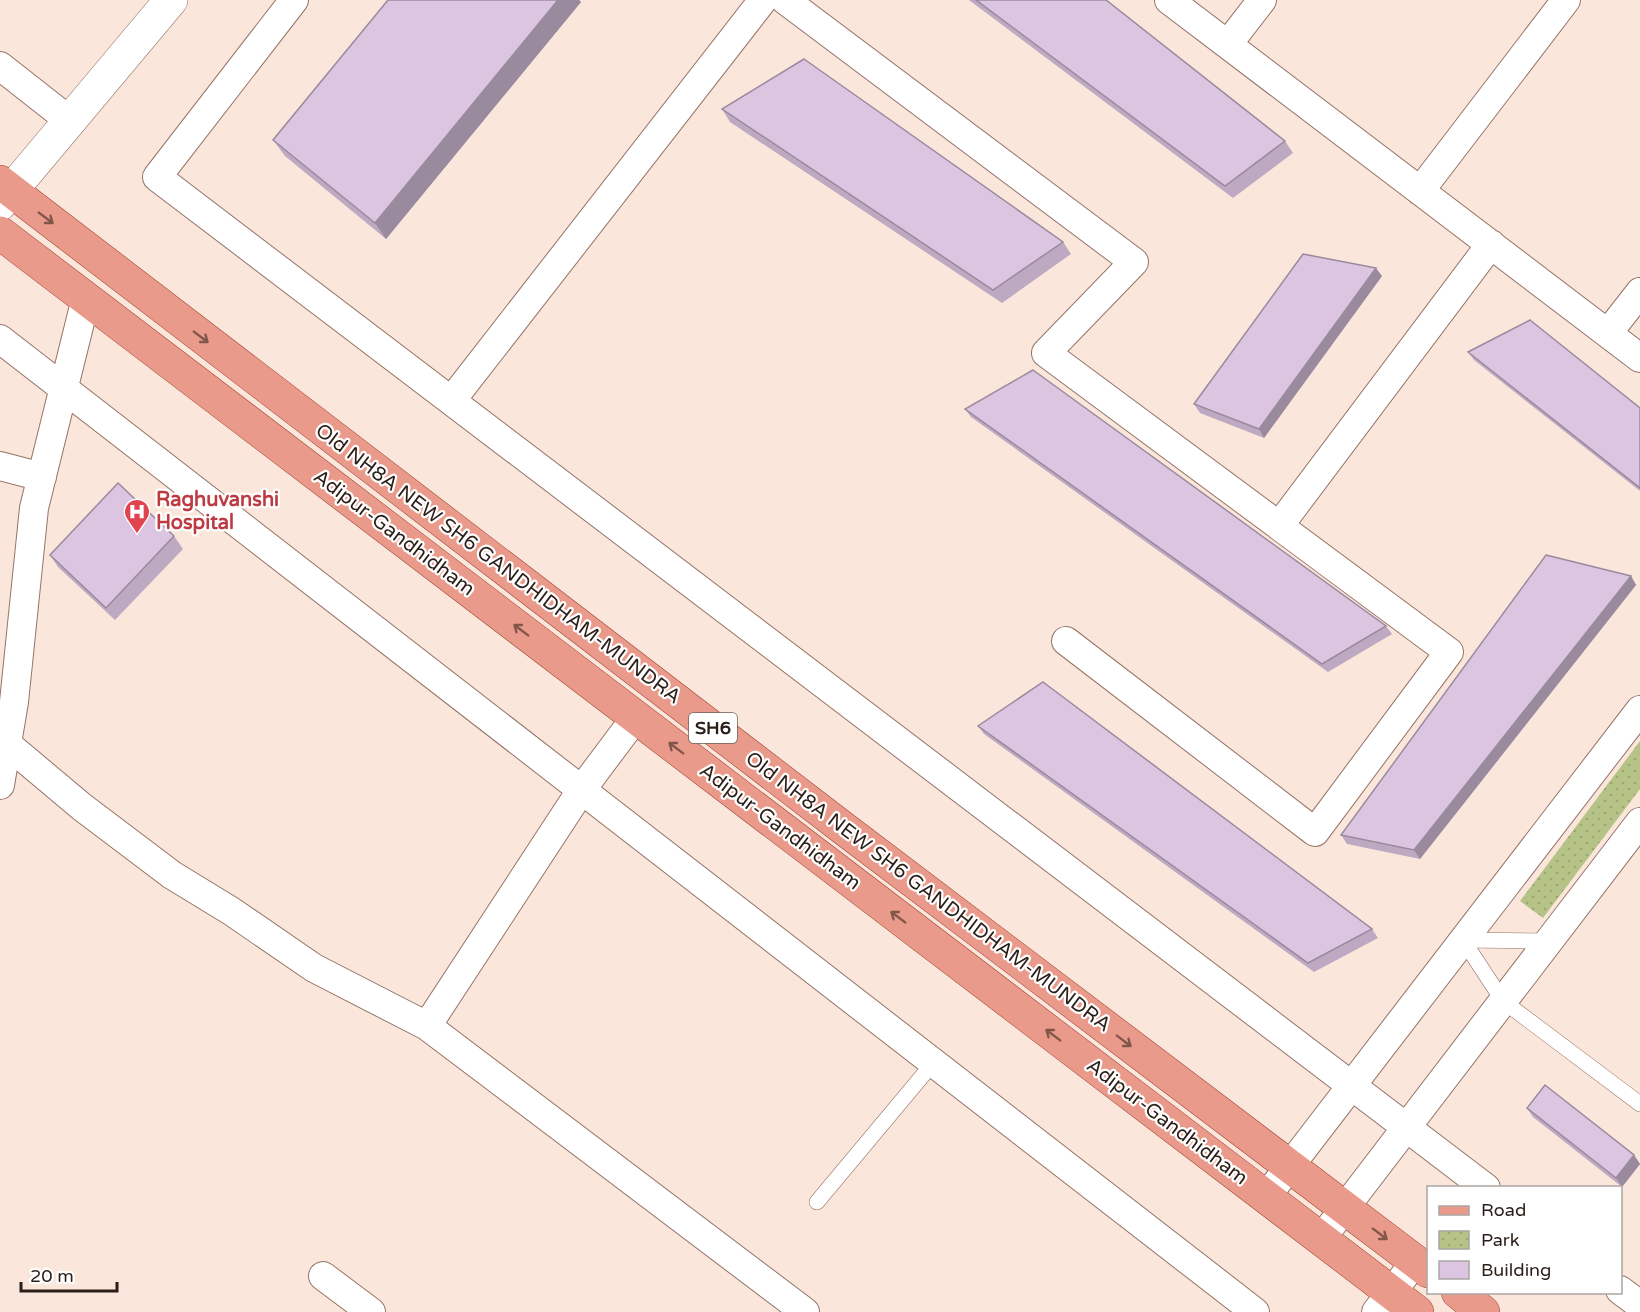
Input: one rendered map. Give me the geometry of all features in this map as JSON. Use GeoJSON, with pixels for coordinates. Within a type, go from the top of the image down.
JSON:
{"type":"FeatureCollection","features":[{"type":"Feature","properties":{"kind":"main road","name":"Old NH8A NEW SH6 GANDHIDHAM-MUNDRA"},"geometry":{"type":"LineString","coordinates":[[4,193],[1422,1266]]}},
{"type":"Feature","properties":{"kind":"main road","name":"Adipur-Gandhidham"},"geometry":{"type":"LineString","coordinates":[[0,233],[1321,1239],[1384,1302],[1417,1312]]}},
{"type":"Feature","properties":{"kind":"main road"},"geometry":{"type":"LineString","coordinates":[[1459,1294],[1483,1312]]}},
{"type":"Feature","properties":{"kind":"street"},"geometry":{"type":"LineString","coordinates":[[4,193],[70,121],[171,0]]}},
{"type":"Feature","properties":{"kind":"street"},"geometry":{"type":"LineString","coordinates":[[294,0],[157,177],[1483,1186]]}},
{"type":"Feature","properties":{"kind":"street"},"geometry":{"type":"LineString","coordinates":[[451,401],[763,0]]}},
{"type":"Feature","properties":{"kind":"street"},"geometry":{"type":"LineString","coordinates":[[784,0],[1134,262],[1046,353],[1449,652],[1315,832],[1066,641]]}},
{"type":"Feature","properties":{"kind":"street"},"geometry":{"type":"LineString","coordinates":[[1170,0],[1640,358]]}},
{"type":"Feature","properties":{"kind":"street"},"geometry":{"type":"LineString","coordinates":[[1228,44],[1262,0]]}},
{"type":"Feature","properties":{"kind":"street"},"geometry":{"type":"LineString","coordinates":[[1420,191],[1566,0]]}},
{"type":"Feature","properties":{"kind":"street"},"geometry":{"type":"LineString","coordinates":[[0,66],[70,121]]}},
{"type":"Feature","properties":{"kind":"street"},"geometry":{"type":"LineString","coordinates":[[1279,526],[1491,244]]}},
{"type":"Feature","properties":{"kind":"street"},"geometry":{"type":"LineString","coordinates":[[1608,333],[1640,292]]}},
{"type":"Feature","properties":{"kind":"street"},"geometry":{"type":"LineString","coordinates":[[0,785],[11,616],[34,508],[86,298]]}},
{"type":"Feature","properties":{"kind":"street"},"geometry":{"type":"LineString","coordinates":[[0,339],[1255,1312]]}},
{"type":"Feature","properties":{"kind":"street"},"geometry":{"type":"LineString","coordinates":[[0,466],[42,477]]}},
{"type":"Feature","properties":{"kind":"street"},"geometry":{"type":"LineString","coordinates":[[1266,1197],[1640,710]]}},
{"type":"Feature","properties":{"kind":"street"},"geometry":{"type":"LineString","coordinates":[[427,1026],[582,789],[636,717]]}},
{"type":"Feature","properties":{"kind":"street"},"geometry":{"type":"LineString","coordinates":[[4,744],[172,875],[231,911],[314,968],[427,1026],[805,1312]]}},
{"type":"Feature","properties":{"kind":"street"},"geometry":{"type":"LineString","coordinates":[[1321,1239],[1640,822]]}},
{"type":"Feature","properties":{"kind":"street"},"geometry":{"type":"LineString","coordinates":[[1384,1302],[1422,1266]]}},
{"type":"Feature","properties":{"kind":"street"},"geometry":{"type":"LineString","coordinates":[[323,1276],[371,1312]]}},
{"type":"Feature","properties":{"kind":"street"},"geometry":{"type":"LineString","coordinates":[[1622,1292],[1640,1305]]}},
{"type":"Feature","properties":{"kind":"lane"},"geometry":{"type":"LineString","coordinates":[[1463,940],[1549,941]]}},
{"type":"Feature","properties":{"kind":"lane"},"geometry":{"type":"LineString","coordinates":[[1463,940],[1503,1001],[1640,1104]]}},
{"type":"Feature","properties":{"kind":"lane"},"geometry":{"type":"LineString","coordinates":[[817,1202],[934,1062]]}},
{"type":"Feature","properties":{"kind":"green space"},"geometry":{"type":"Polygon","coordinates":[[[1640,741],[1640,789],[1543,918],[1520,901],[1640,741]]]}},
{"type":"Feature","properties":{"kind":"building"},"geometry":{"type":"Polygon","coordinates":[[[388,0],[558,0],[375,223],[273,140],[388,0]]]}},
{"type":"Feature","properties":{"kind":"building"},"geometry":{"type":"Polygon","coordinates":[[[976,0],[1106,0],[1285,141],[1225,186],[976,0]]]}},
{"type":"Feature","properties":{"kind":"building"},"geometry":{"type":"Polygon","coordinates":[[[804,59],[1063,242],[993,290],[722,109],[804,59]]]}},
{"type":"Feature","properties":{"kind":"building"},"geometry":{"type":"Polygon","coordinates":[[[1303,254],[1376,268],[1259,429],[1194,404],[1303,254]]]}},
{"type":"Feature","properties":{"kind":"building"},"geometry":{"type":"Polygon","coordinates":[[[1530,320],[1640,408],[1640,488],[1468,352],[1530,320]]]}},
{"type":"Feature","properties":{"kind":"building"},"geometry":{"type":"Polygon","coordinates":[[[1033,370],[1386,626],[1322,664],[965,409],[1033,370]]]}},
{"type":"Feature","properties":{"kind":"building"},"geometry":{"type":"Polygon","coordinates":[[[118,483],[174,536],[106,608],[50,555],[118,483]]]}},
{"type":"Feature","properties":{"kind":"building"},"geometry":{"type":"Polygon","coordinates":[[[1546,555],[1631,576],[1414,850],[1341,835],[1546,555]]]}},
{"type":"Feature","properties":{"kind":"building"},"geometry":{"type":"Polygon","coordinates":[[[1043,682],[1372,929],[1308,963],[978,726],[1043,682]]]}},
{"type":"Feature","properties":{"kind":"building"},"geometry":{"type":"Polygon","coordinates":[[[1545,1085],[1634,1155],[1616,1178],[1527,1108],[1545,1085]]]}},
{"type":"Feature","properties":{"kind":"place","name":"Raghuvanshi Hospital"},"geometry":{"type":"Point","coordinates":[137,535]}}]}
